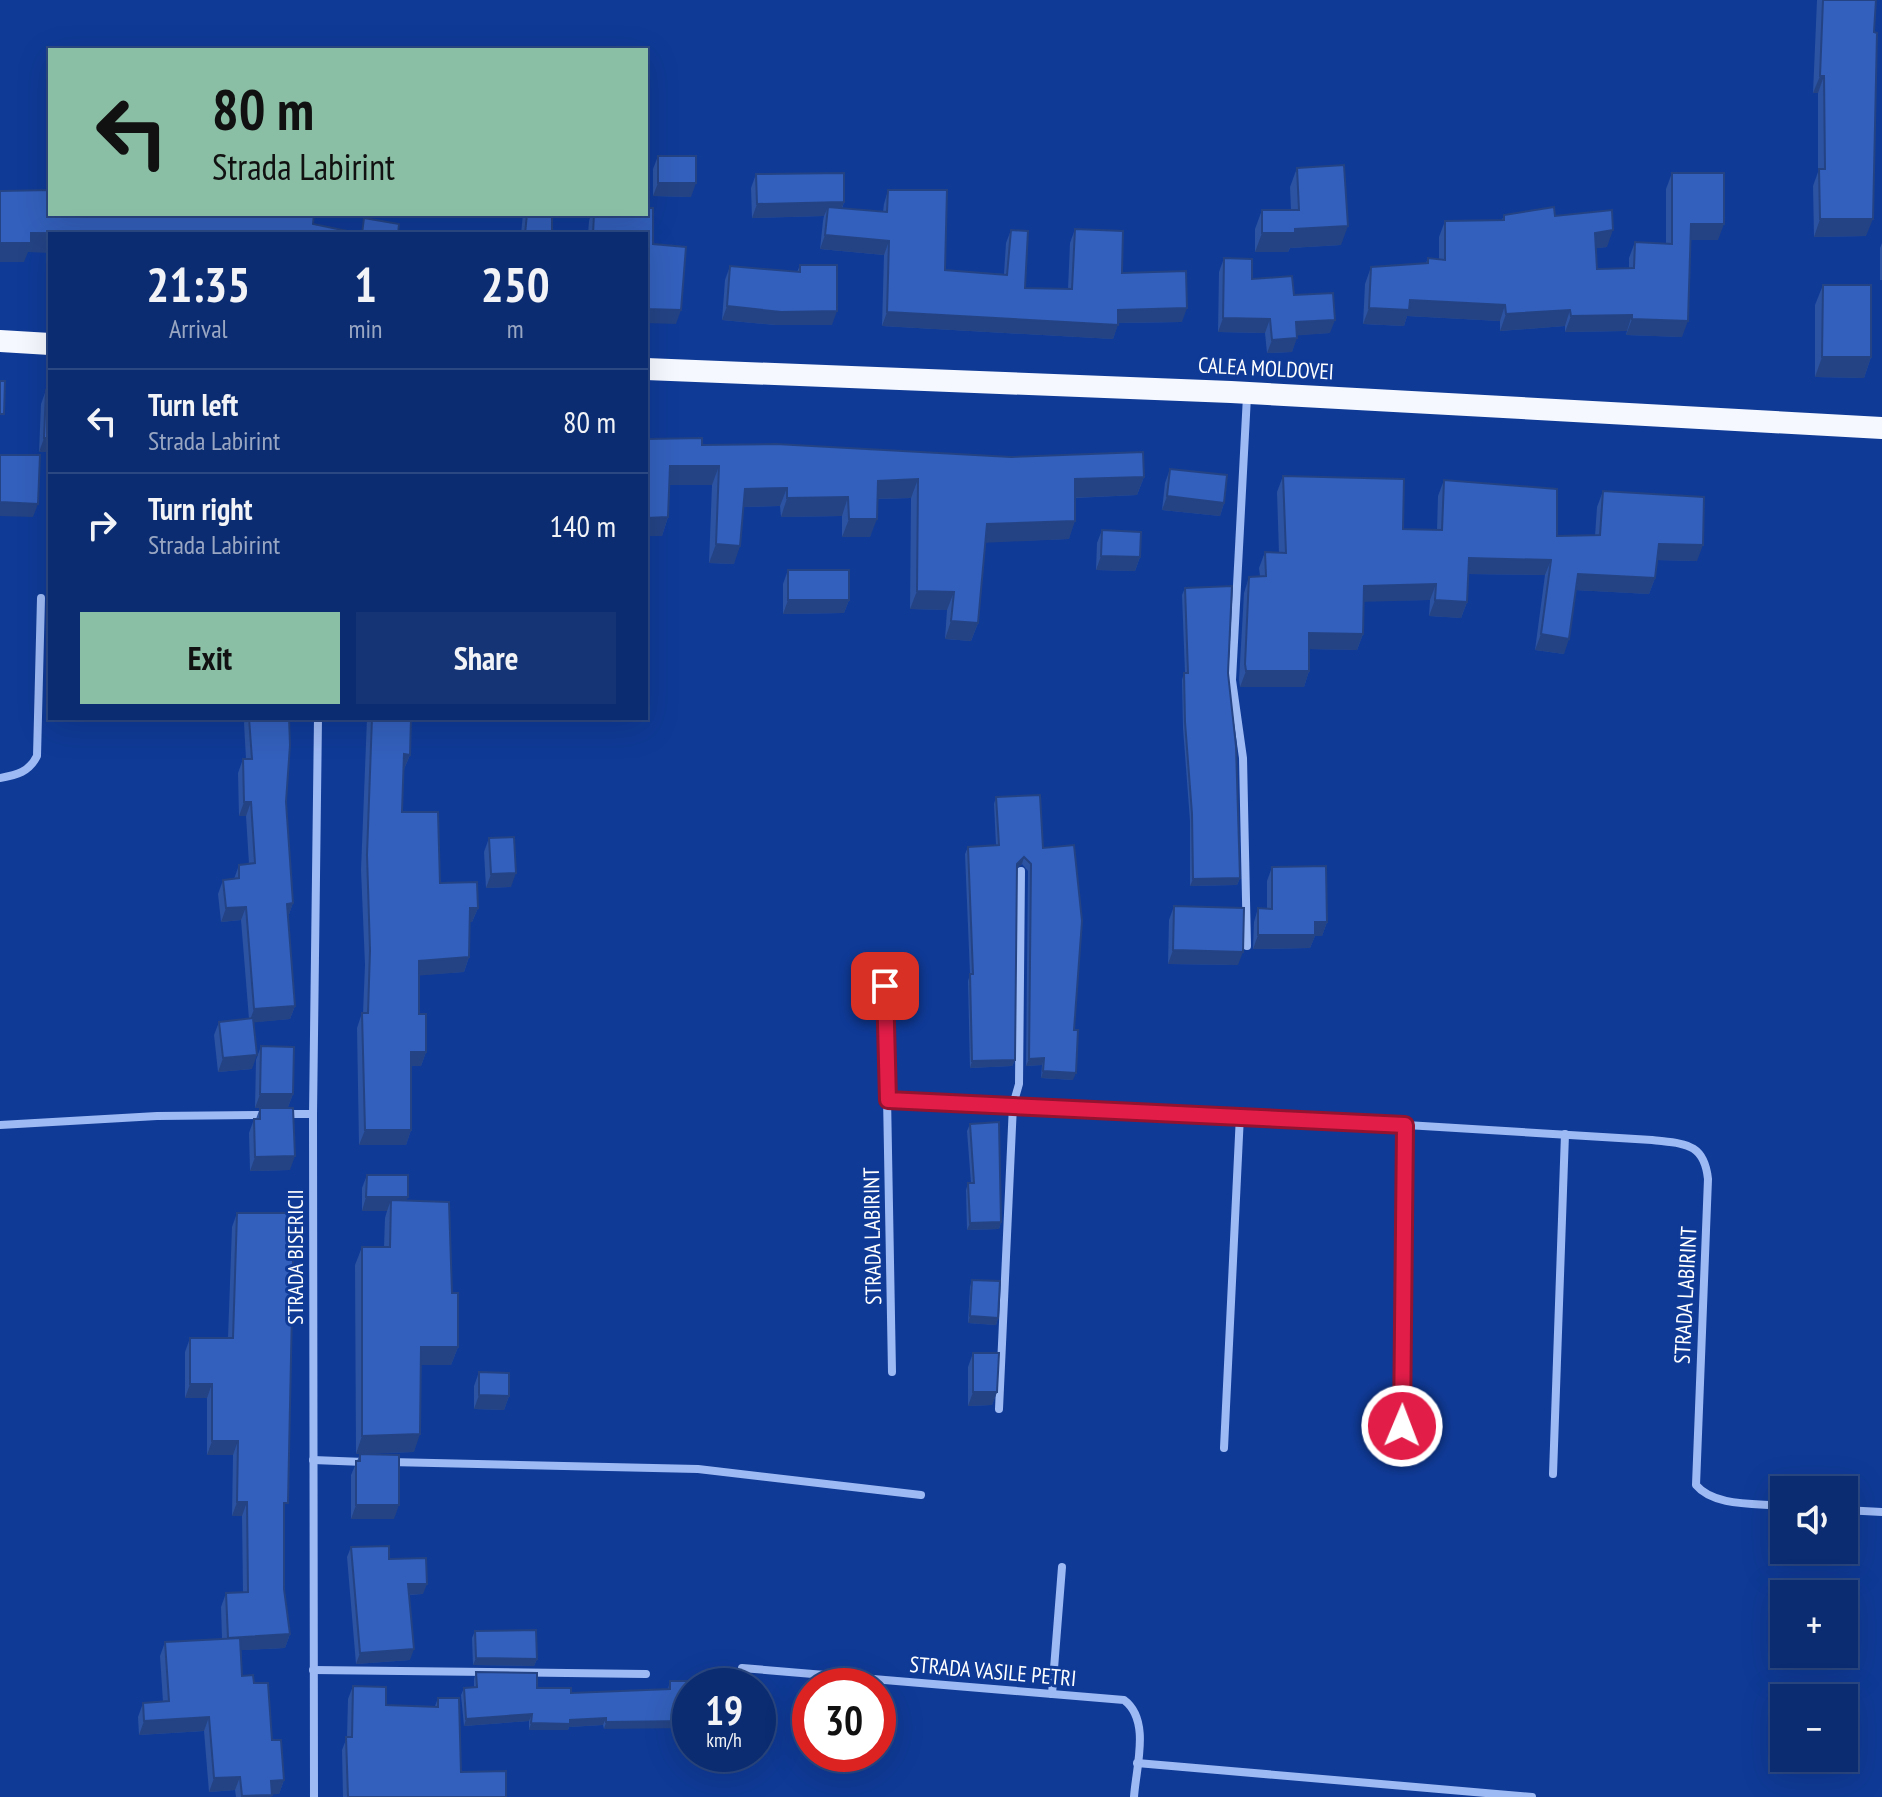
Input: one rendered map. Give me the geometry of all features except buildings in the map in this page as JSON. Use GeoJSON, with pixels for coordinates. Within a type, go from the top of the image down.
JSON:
{"type":"FeatureCollection","features":[{"type":"Feature","properties":{"kind":"highway"},"geometry":{"type":"LineString","coordinates":[[0,341],[48,344]]}},
{"type":"Feature","properties":{"kind":"highway","name":"CALEA MOLDOVEI"},"geometry":{"type":"LineString","coordinates":[[648,369],[1248,393],[1882,428]]}},
{"type":"Feature","properties":{"kind":"street"},"geometry":{"type":"LineString","coordinates":[[1247,946],[1243,758],[1232,680],[1248,393]]}},
{"type":"Feature","properties":{"kind":"street"},"geometry":{"type":"LineString","coordinates":[[0,778],[23,772],[32,766],[37,756],[41,598]]}},
{"type":"Feature","properties":{"kind":"street","name":"STRADA BISERICII"},"geometry":{"type":"LineString","coordinates":[[314,1797],[313,1114],[318,720]]}},
{"type":"Feature","properties":{"kind":"street"},"geometry":{"type":"LineString","coordinates":[[999,1409],[1013,1105],[1019,1084],[1021,871]]}},
{"type":"Feature","properties":{"kind":"street","name":"STRADA LABIRINT"},"geometry":{"type":"LineString","coordinates":[[885,986],[892,1372]]}},
{"type":"Feature","properties":{"kind":"street","name":"STRADA LABIRINT"},"geometry":{"type":"LineString","coordinates":[[888,1100],[1240,1115],[1683,1144],[1704,1156],[1708,1179],[1696,1485],[1704,1495],[1770,1504]]}},
{"type":"Feature","properties":{"kind":"street"},"geometry":{"type":"LineString","coordinates":[[0,1125],[157,1116],[313,1114]]}},
{"type":"Feature","properties":{"kind":"street"},"geometry":{"type":"LineString","coordinates":[[1224,1448],[1240,1115]]}},
{"type":"Feature","properties":{"kind":"street"},"geometry":{"type":"LineString","coordinates":[[1402,1456],[1405,1125]]}},
{"type":"Feature","properties":{"kind":"street"},"geometry":{"type":"LineString","coordinates":[[1553,1474],[1565,1134]]}},
{"type":"Feature","properties":{"kind":"street"},"geometry":{"type":"LineString","coordinates":[[313,1460],[698,1469],[921,1495]]}},
{"type":"Feature","properties":{"kind":"street"},"geometry":{"type":"LineString","coordinates":[[1858,1511],[1882,1512]]}},
{"type":"Feature","properties":{"kind":"street"},"geometry":{"type":"LineString","coordinates":[[1052,1694],[1062,1567]]}},
{"type":"Feature","properties":{"kind":"street"},"geometry":{"type":"LineString","coordinates":[[313,1670],[646,1674]]}},
{"type":"Feature","properties":{"kind":"street","name":"STRADA VASILE PETRI"},"geometry":{"type":"LineString","coordinates":[[776,1671],[1124,1700],[1134,1707],[1139,1720],[1134,1797]]}},
{"type":"Feature","properties":{"kind":"street"},"geometry":{"type":"LineString","coordinates":[[1137,1763],[1532,1797]]}},
{"type":"Feature","properties":{"kind":"route"},"geometry":{"type":"LineString","coordinates":[[885,986],[888,1100],[1405,1125],[1402,1426]]}}]}
